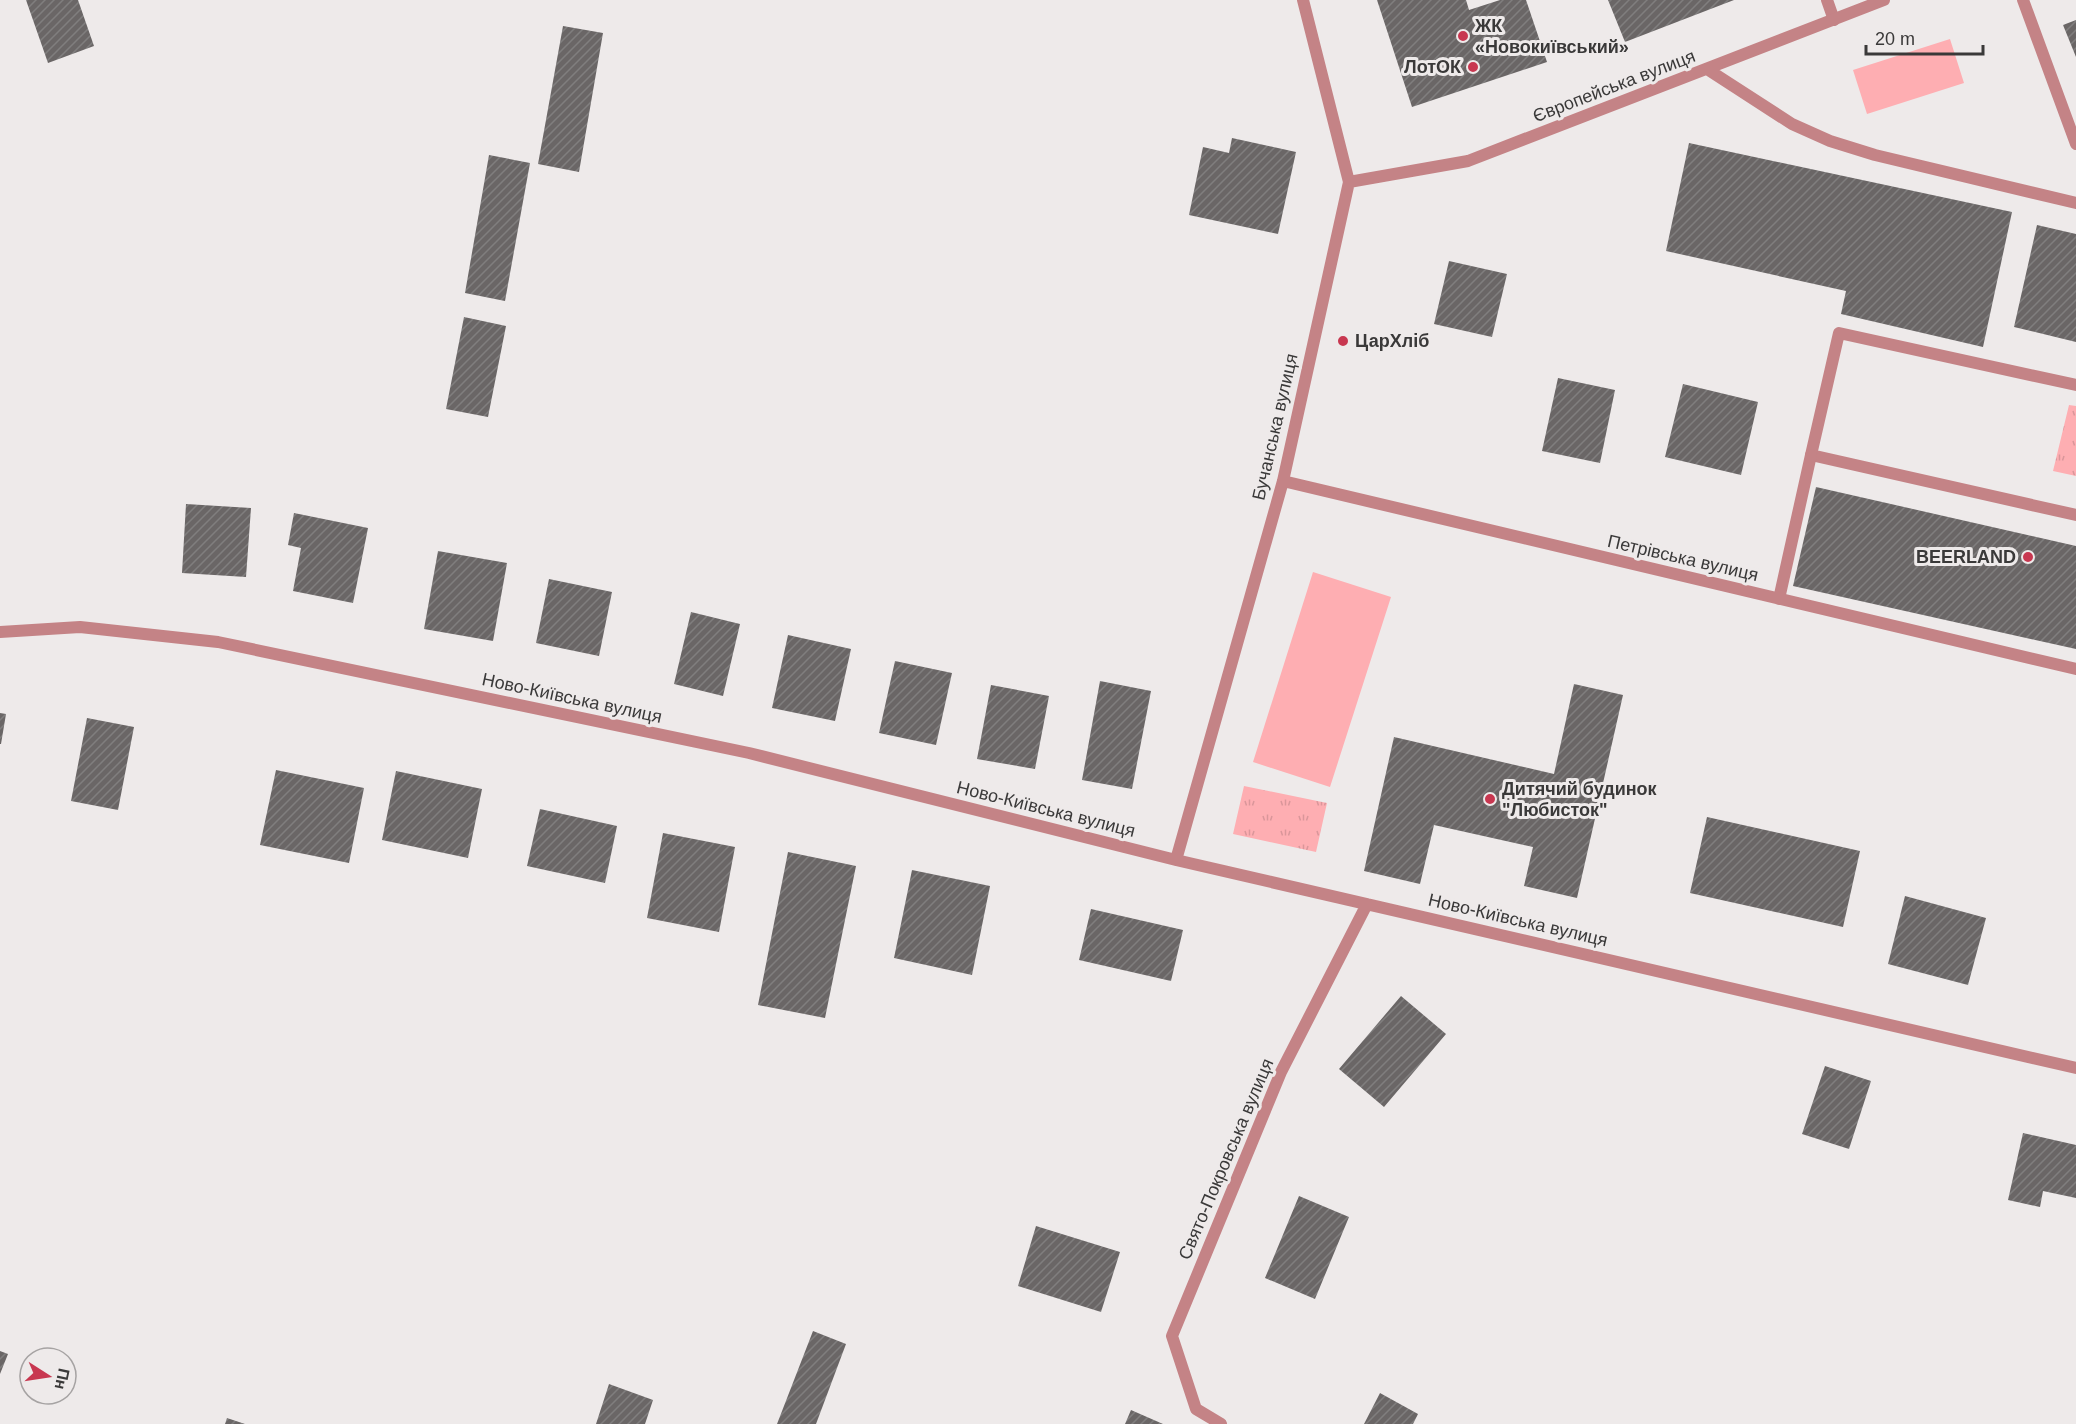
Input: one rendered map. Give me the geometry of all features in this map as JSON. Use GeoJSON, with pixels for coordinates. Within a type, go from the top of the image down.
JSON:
{"type":"FeatureCollection","features":[{"type":"Feature","properties":{"kind":"street","name":"Бучанська вулиця"},"geometry":{"type":"LineString","coordinates":[[1176,860],[1283,481],[1350,182],[1303,0]]}},
{"type":"Feature","properties":{"kind":"street"},"geometry":{"type":"LineString","coordinates":[[1827,0],[1834,20]]}},
{"type":"Feature","properties":{"kind":"street","name":"Європейська вулиця"},"geometry":{"type":"LineString","coordinates":[[1350,182],[1468,161],[1884,0]]}},
{"type":"Feature","properties":{"kind":"street"},"geometry":{"type":"LineString","coordinates":[[2023,0],[2076,144]]}},
{"type":"Feature","properties":{"kind":"street"},"geometry":{"type":"LineString","coordinates":[[1707,69],[1792,124],[1830,141],[1875,155],[2076,202]]}},
{"type":"Feature","properties":{"kind":"street"},"geometry":{"type":"LineString","coordinates":[[1779,599],[1839,333],[2076,385]]}},
{"type":"Feature","properties":{"kind":"street"},"geometry":{"type":"LineString","coordinates":[[1811,455],[2076,516]]}},
{"type":"Feature","properties":{"kind":"street","name":"Петрівська вулиця"},"geometry":{"type":"LineString","coordinates":[[1283,481],[2076,669]]}},
{"type":"Feature","properties":{"kind":"street","name":"Ново-Київська вулиця"},"geometry":{"type":"LineString","coordinates":[[0,632],[80,627],[218,642],[749,753],[1176,860],[2076,1068]]}},
{"type":"Feature","properties":{"kind":"street","name":"Свято-Покровська вулиця"},"geometry":{"type":"LineString","coordinates":[[1221,1424],[1196,1409],[1172,1336],[1281,1072],[1367,904]]}},
{"type":"Feature","properties":{"kind":"green space"},"geometry":{"type":"Polygon","coordinates":[[[1950,39],[1964,83],[1867,114],[1853,70],[1950,39]]]}},
{"type":"Feature","properties":{"kind":"green space"},"geometry":{"type":"Polygon","coordinates":[[[2069,405],[2076,406],[2076,476],[2053,471],[2069,405]]]}},
{"type":"Feature","properties":{"kind":"green space"},"geometry":{"type":"Polygon","coordinates":[[[1313,572],[1391,597],[1330,787],[1253,762],[1313,572]]]}},
{"type":"Feature","properties":{"kind":"green space"},"geometry":{"type":"Polygon","coordinates":[[[1244,786],[1327,803],[1316,852],[1233,834],[1244,786]]]}},
{"type":"Feature","properties":{"kind":"building"},"geometry":{"type":"Polygon","coordinates":[[[26,0],[78,0],[94,46],[48,63],[26,0]]]}},
{"type":"Feature","properties":{"kind":"building","name":"ЖК «Новокиївський»"},"geometry":{"type":"Polygon","coordinates":[[[1377,0],[1466,0],[1469,10],[1500,0],[1526,0],[1547,62],[1412,107],[1377,0]]]}},
{"type":"Feature","properties":{"kind":"building"},"geometry":{"type":"Polygon","coordinates":[[[1608,0],[1734,0],[1625,42],[1608,0]]]}},
{"type":"Feature","properties":{"kind":"building"},"geometry":{"type":"Polygon","coordinates":[[[2076,20],[2076,57],[2063,25],[2076,20]]]}},
{"type":"Feature","properties":{"kind":"building"},"geometry":{"type":"Polygon","coordinates":[[[563,26],[603,33],[579,172],[538,164],[563,26]]]}},
{"type":"Feature","properties":{"kind":"building"},"geometry":{"type":"Polygon","coordinates":[[[1232,138],[1296,152],[1278,234],[1189,215],[1203,147],[1229,153],[1232,138]]]}},
{"type":"Feature","properties":{"kind":"building"},"geometry":{"type":"Polygon","coordinates":[[[1689,143],[2012,212],[1983,347],[1841,314],[1846,291],[1666,251],[1689,143]]]}},
{"type":"Feature","properties":{"kind":"building"},"geometry":{"type":"Polygon","coordinates":[[[489,155],[530,163],[505,301],[465,293],[489,155]]]}},
{"type":"Feature","properties":{"kind":"building"},"geometry":{"type":"Polygon","coordinates":[[[2037,225],[2076,234],[2076,342],[2014,327],[2037,225]]]}},
{"type":"Feature","properties":{"kind":"building"},"geometry":{"type":"Polygon","coordinates":[[[1449,261],[1507,274],[1492,337],[1434,324],[1449,261]]]}},
{"type":"Feature","properties":{"kind":"building"},"geometry":{"type":"Polygon","coordinates":[[[464,317],[506,326],[488,417],[446,409],[464,317]]]}},
{"type":"Feature","properties":{"kind":"building"},"geometry":{"type":"Polygon","coordinates":[[[1558,378],[1615,390],[1600,463],[1542,451],[1558,378]]]}},
{"type":"Feature","properties":{"kind":"building"},"geometry":{"type":"Polygon","coordinates":[[[1683,384],[1758,402],[1741,475],[1665,457],[1683,384]]]}},
{"type":"Feature","properties":{"kind":"building"},"geometry":{"type":"Polygon","coordinates":[[[1816,487],[2076,546],[2076,649],[1793,586],[1816,487]]]}},
{"type":"Feature","properties":{"kind":"building"},"geometry":{"type":"Polygon","coordinates":[[[186,504],[251,508],[246,577],[182,573],[186,504]]]}},
{"type":"Feature","properties":{"kind":"building"},"geometry":{"type":"Polygon","coordinates":[[[294,513],[368,528],[353,603],[293,591],[301,548],[288,545],[294,513]]]}},
{"type":"Feature","properties":{"kind":"building"},"geometry":{"type":"Polygon","coordinates":[[[438,551],[507,563],[493,641],[424,629],[438,551]]]}},
{"type":"Feature","properties":{"kind":"building"},"geometry":{"type":"Polygon","coordinates":[[[549,579],[612,592],[599,656],[536,643],[549,579]]]}},
{"type":"Feature","properties":{"kind":"building"},"geometry":{"type":"Polygon","coordinates":[[[691,612],[740,624],[723,696],[674,684],[691,612]]]}},
{"type":"Feature","properties":{"kind":"building"},"geometry":{"type":"Polygon","coordinates":[[[788,635],[851,649],[835,721],[772,708],[788,635]]]}},
{"type":"Feature","properties":{"kind":"building"},"geometry":{"type":"Polygon","coordinates":[[[895,661],[952,673],[936,745],[879,733],[895,661]]]}},
{"type":"Feature","properties":{"kind":"building"},"geometry":{"type":"Polygon","coordinates":[[[1100,681],[1151,691],[1132,789],[1082,780],[1100,681]]]}},
{"type":"Feature","properties":{"kind":"building","name":"Дитячий будинок \"Любисток\""},"geometry":{"type":"Polygon","coordinates":[[[1574,684],[1623,695],[1577,898],[1524,886],[1533,847],[1434,825],[1420,884],[1364,871],[1394,737],[1554,774],[1574,684]]]}},
{"type":"Feature","properties":{"kind":"building"},"geometry":{"type":"Polygon","coordinates":[[[991,685],[1049,696],[1035,769],[977,759],[991,685]]]}},
{"type":"Feature","properties":{"kind":"building"},"geometry":{"type":"Polygon","coordinates":[[[0,713],[6,714],[1,744],[0,744],[0,713]]]}},
{"type":"Feature","properties":{"kind":"building"},"geometry":{"type":"Polygon","coordinates":[[[87,718],[134,727],[118,810],[71,801],[87,718]]]}},
{"type":"Feature","properties":{"kind":"building"},"geometry":{"type":"Polygon","coordinates":[[[276,770],[364,788],[349,863],[260,845],[276,770]]]}},
{"type":"Feature","properties":{"kind":"building"},"geometry":{"type":"Polygon","coordinates":[[[396,771],[482,789],[468,858],[382,840],[396,771]]]}},
{"type":"Feature","properties":{"kind":"building"},"geometry":{"type":"Polygon","coordinates":[[[540,809],[617,826],[605,883],[527,866],[540,809]]]}},
{"type":"Feature","properties":{"kind":"building"},"geometry":{"type":"Polygon","coordinates":[[[1707,817],[1860,851],[1843,927],[1690,893],[1707,817]]]}},
{"type":"Feature","properties":{"kind":"building"},"geometry":{"type":"Polygon","coordinates":[[[663,833],[735,847],[719,932],[647,918],[663,833]]]}},
{"type":"Feature","properties":{"kind":"building"},"geometry":{"type":"Polygon","coordinates":[[[788,852],[856,866],[825,1018],[758,1005],[788,852]]]}},
{"type":"Feature","properties":{"kind":"building"},"geometry":{"type":"Polygon","coordinates":[[[912,870],[990,886],[972,975],[894,958],[912,870]]]}},
{"type":"Feature","properties":{"kind":"building"},"geometry":{"type":"Polygon","coordinates":[[[1905,896],[1986,918],[1968,985],[1888,964],[1905,896]]]}},
{"type":"Feature","properties":{"kind":"building"},"geometry":{"type":"Polygon","coordinates":[[[1091,909],[1183,930],[1171,981],[1079,960],[1091,909]]]}},
{"type":"Feature","properties":{"kind":"building"},"geometry":{"type":"Polygon","coordinates":[[[1401,996],[1446,1034],[1384,1107],[1339,1069],[1401,996]]]}},
{"type":"Feature","properties":{"kind":"building"},"geometry":{"type":"Polygon","coordinates":[[[1825,1066],[1871,1081],[1849,1149],[1802,1134],[1825,1066]]]}},
{"type":"Feature","properties":{"kind":"building"},"geometry":{"type":"Polygon","coordinates":[[[2023,1133],[2076,1145],[2076,1198],[2043,1191],[2040,1207],[2008,1200],[2023,1133]]]}},
{"type":"Feature","properties":{"kind":"building"},"geometry":{"type":"Polygon","coordinates":[[[1299,1196],[1349,1217],[1315,1299],[1265,1278],[1299,1196]]]}},
{"type":"Feature","properties":{"kind":"building"},"geometry":{"type":"Polygon","coordinates":[[[1036,1226],[1120,1252],[1101,1312],[1018,1286],[1036,1226]]]}},
{"type":"Feature","properties":{"kind":"building"},"geometry":{"type":"Polygon","coordinates":[[[813,1331],[846,1344],[816,1424],[777,1424],[813,1331]]]}},
{"type":"Feature","properties":{"kind":"building"},"geometry":{"type":"Polygon","coordinates":[[[0,1351],[8,1354],[0,1374],[0,1351]]]}},
{"type":"Feature","properties":{"kind":"building"},"geometry":{"type":"Polygon","coordinates":[[[609,1384],[653,1400],[645,1424],[596,1424],[609,1384]]]}},
{"type":"Feature","properties":{"kind":"building"},"geometry":{"type":"Polygon","coordinates":[[[1380,1393],[1418,1414],[1413,1424],[1364,1424],[1380,1393]]]}},
{"type":"Feature","properties":{"kind":"building"},"geometry":{"type":"Polygon","coordinates":[[[1131,1410],[1163,1424],[1125,1424],[1131,1410]]]}},
{"type":"Feature","properties":{"kind":"building"},"geometry":{"type":"Polygon","coordinates":[[[227,1418],[245,1424],[225,1424],[227,1418]]]}},
{"type":"Feature","properties":{"kind":"place","name":"ЖК «Новокиївський»"},"geometry":{"type":"Point","coordinates":[1463,36]}},
{"type":"Feature","properties":{"kind":"place","name":"ЛотОК"},"geometry":{"type":"Point","coordinates":[1473,67]}},
{"type":"Feature","properties":{"kind":"place","name":"ЦарХліб"},"geometry":{"type":"Point","coordinates":[1343,341]}},
{"type":"Feature","properties":{"kind":"place","name":"BEERLAND"},"geometry":{"type":"Point","coordinates":[2028,557]}},
{"type":"Feature","properties":{"kind":"place","name":"Дитячий будинок \"Любисток\""},"geometry":{"type":"Point","coordinates":[1490,799]}}]}
